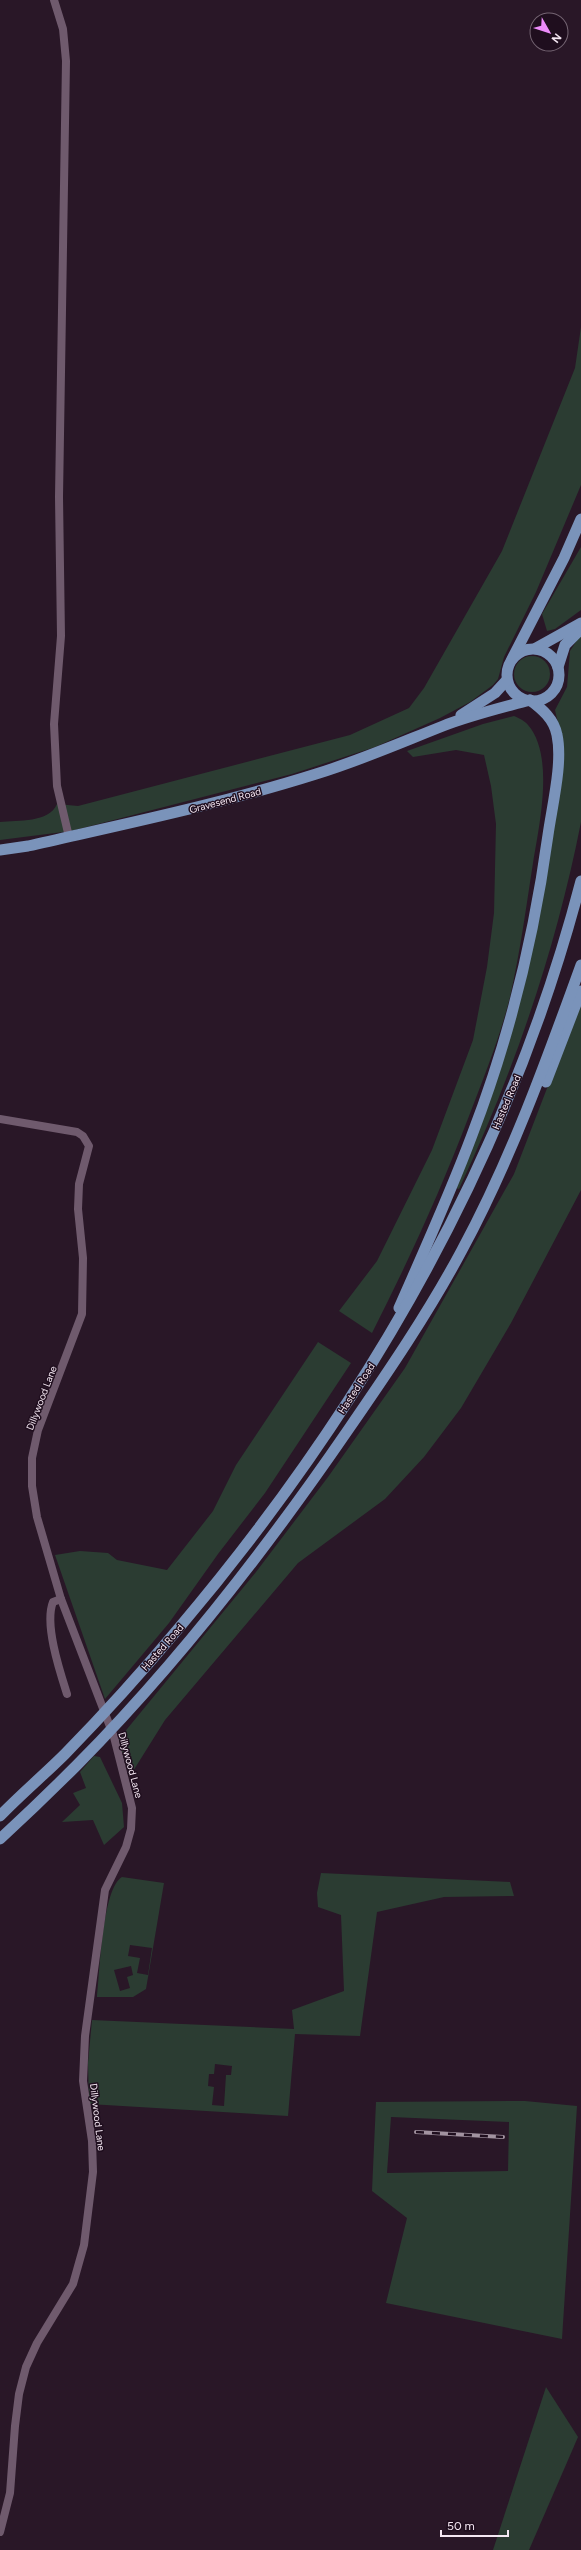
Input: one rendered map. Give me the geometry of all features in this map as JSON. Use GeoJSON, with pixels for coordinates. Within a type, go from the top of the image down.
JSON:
{"type":"FeatureCollection","features":[{"type":"Feature","properties":{"kind":"main road"},"geometry":{"type":"LineString","coordinates":[[378,1354],[439,1218],[473,1135],[510,1021],[530,942],[552,809],[558,743],[555,729],[548,716],[530,700],[514,692],[506,681],[510,665],[520,640],[566,553],[581,519]]}},
{"type":"Feature","properties":{"kind":"main road"},"geometry":{"type":"LineString","coordinates":[[510,665],[521,652],[536,648],[581,623]]}},
{"type":"Feature","properties":{"kind":"main road"},"geometry":{"type":"LineString","coordinates":[[530,700],[544,698],[552,692],[559,679],[558,667],[566,643],[581,629]]}},
{"type":"Feature","properties":{"kind":"main road"},"geometry":{"type":"LineString","coordinates":[[536,648],[549,653],[558,667]]}},
{"type":"Feature","properties":{"kind":"main road","name":"Gravesend Road"},"geometry":{"type":"LineString","coordinates":[[444,726],[484,701],[506,681]]}},
{"type":"Feature","properties":{"kind":"main road","name":"Gravesend Road"},"geometry":{"type":"LineString","coordinates":[[0,850],[68,837],[198,808],[315,775],[364,758],[444,726],[495,709],[530,700]]}},
{"type":"Feature","properties":{"kind":"main road","name":"Hasted Road"},"geometry":{"type":"LineString","coordinates":[[0,1816],[65,1753],[183,1623],[272,1511],[326,1435],[378,1354],[438,1250],[473,1182],[541,1012],[581,881]]}},
{"type":"Feature","properties":{"kind":"main road","name":"Hasted Road"},"geometry":{"type":"LineString","coordinates":[[0,1839],[78,1765],[148,1688],[218,1605],[288,1517],[389,1371],[462,1251],[515,1140],[538,1085],[581,965]]}},
{"type":"Feature","properties":{"kind":"main road"},"geometry":{"type":"LineString","coordinates":[[462,1251],[506,1177],[558,1054],[581,991]]}},
{"type":"Feature","properties":{"kind":"street"},"geometry":{"type":"LineString","coordinates":[[54,0],[63,29],[66,61],[59,497],[61,636],[54,724],[57,786],[68,837]]}},
{"type":"Feature","properties":{"kind":"street","name":"Dillywood Lane"},"geometry":{"type":"LineString","coordinates":[[0,1119],[77,1132],[83,1136],[89,1146],[79,1184],[78,1209],[83,1258],[82,1314],[38,1430],[32,1458],[32,1486],[37,1517],[61,1599],[108,1719],[123,1770],[132,1808],[131,1829],[126,1847],[105,1890],[85,2036],[83,2081],[92,2141],[93,2172],[88,2224],[74,2284],[37,2343],[26,2367],[19,2394],[10,2493],[0,2532]]}},
{"type":"Feature","properties":{"kind":"street"},"geometry":{"type":"LineString","coordinates":[[61,1599],[53,1602],[50,1610],[54,1643],[67,1694]]}},
{"type":"Feature","properties":{"kind":"green space"},"geometry":{"type":"Polygon","coordinates":[[[581,327],[581,485],[536,592],[504,657],[498,679],[493,685],[470,702],[440,718],[375,747],[292,774],[71,831],[0,840],[0,822],[40,818],[47,815],[57,804],[78,806],[350,735],[409,708],[424,688],[502,551],[575,368],[581,327]]]}},
{"type":"Feature","properties":{"kind":"green space"},"geometry":{"type":"Polygon","coordinates":[[[581,547],[581,610],[555,629],[547,631],[542,614],[581,547]]]}},
{"type":"Feature","properties":{"kind":"green space"},"geometry":{"type":"Polygon","coordinates":[[[581,634],[581,822],[571,869],[546,963],[515,1055],[498,1100],[459,1189],[456,1188],[507,1047],[561,736],[555,710],[567,687],[570,651],[581,634]]]}},
{"type":"Feature","properties":{"kind":"green space"},"geometry":{"type":"Polygon","coordinates":[[[532,656],[545,661],[550,674],[545,687],[532,692],[519,687],[514,674],[519,661],[532,656]]]}},
{"type":"Feature","properties":{"kind":"green space"},"geometry":{"type":"Polygon","coordinates":[[[514,716],[527,724],[536,738],[541,754],[543,792],[539,830],[523,930],[510,997],[491,1057],[447,1171],[411,1253],[372,1333],[339,1311],[377,1261],[432,1150],[473,1040],[487,967],[494,913],[496,824],[491,786],[484,755],[456,750],[413,757],[407,751],[483,724],[514,716]]]}},
{"type":"Feature","properties":{"kind":"green space"},"geometry":{"type":"Polygon","coordinates":[[[581,1000],[581,1190],[511,1323],[461,1408],[424,1457],[385,1499],[298,1563],[165,1720],[130,1776],[118,1740],[256,1572],[328,1477],[405,1368],[514,1174],[581,1000]]]}},
{"type":"Feature","properties":{"kind":"green space"},"geometry":{"type":"Polygon","coordinates":[[[318,1342],[351,1363],[265,1493],[218,1554],[169,1623],[105,1699],[55,1555],[80,1551],[108,1553],[117,1560],[167,1570],[213,1511],[236,1465],[318,1342]]]}},
{"type":"Feature","properties":{"kind":"green space"},"geometry":{"type":"Polygon","coordinates":[[[94,1756],[100,1757],[122,1803],[124,1827],[104,1845],[93,1820],[62,1822],[80,1805],[73,1793],[86,1788],[80,1772],[94,1756]]]}},
{"type":"Feature","properties":{"kind":"green space"},"geometry":{"type":"Polygon","coordinates":[[[321,1873],[510,1882],[514,1896],[444,1897],[377,1912],[360,2036],[295,2034],[288,2116],[89,2104],[88,2063],[92,2020],[294,2029],[292,2010],[344,1991],[341,1915],[318,1907],[317,1893],[321,1873]],[[215,2064],[214,2074],[209,2074],[208,2086],[214,2087],[212,2105],[224,2106],[226,2075],[231,2075],[232,2066],[215,2064]]]}},
{"type":"Feature","properties":{"kind":"green space"},"geometry":{"type":"Polygon","coordinates":[[[122,1877],[164,1883],[146,1989],[133,1997],[97,1997],[106,1913],[115,1885],[122,1877]],[[130,1945],[128,1956],[140,1958],[137,1973],[148,1975],[152,1948],[130,1945]],[[131,1966],[114,1970],[120,1991],[130,1988],[127,1977],[133,1975],[131,1966]]]}},
{"type":"Feature","properties":{"kind":"green space"},"geometry":{"type":"Polygon","coordinates":[[[525,2101],[577,2106],[562,2339],[386,2303],[407,2218],[372,2191],[376,2102],[525,2101]],[[391,2117],[387,2173],[508,2171],[509,2122],[391,2117]]]}},
{"type":"Feature","properties":{"kind":"green space"},"geometry":{"type":"Polygon","coordinates":[[[546,2387],[578,2437],[529,2550],[493,2550],[546,2387]]]}},
{"type":"Feature","properties":{"kind":"railway"},"geometry":{"type":"LineString","coordinates":[[416,2132],[503,2137]]}}]}
